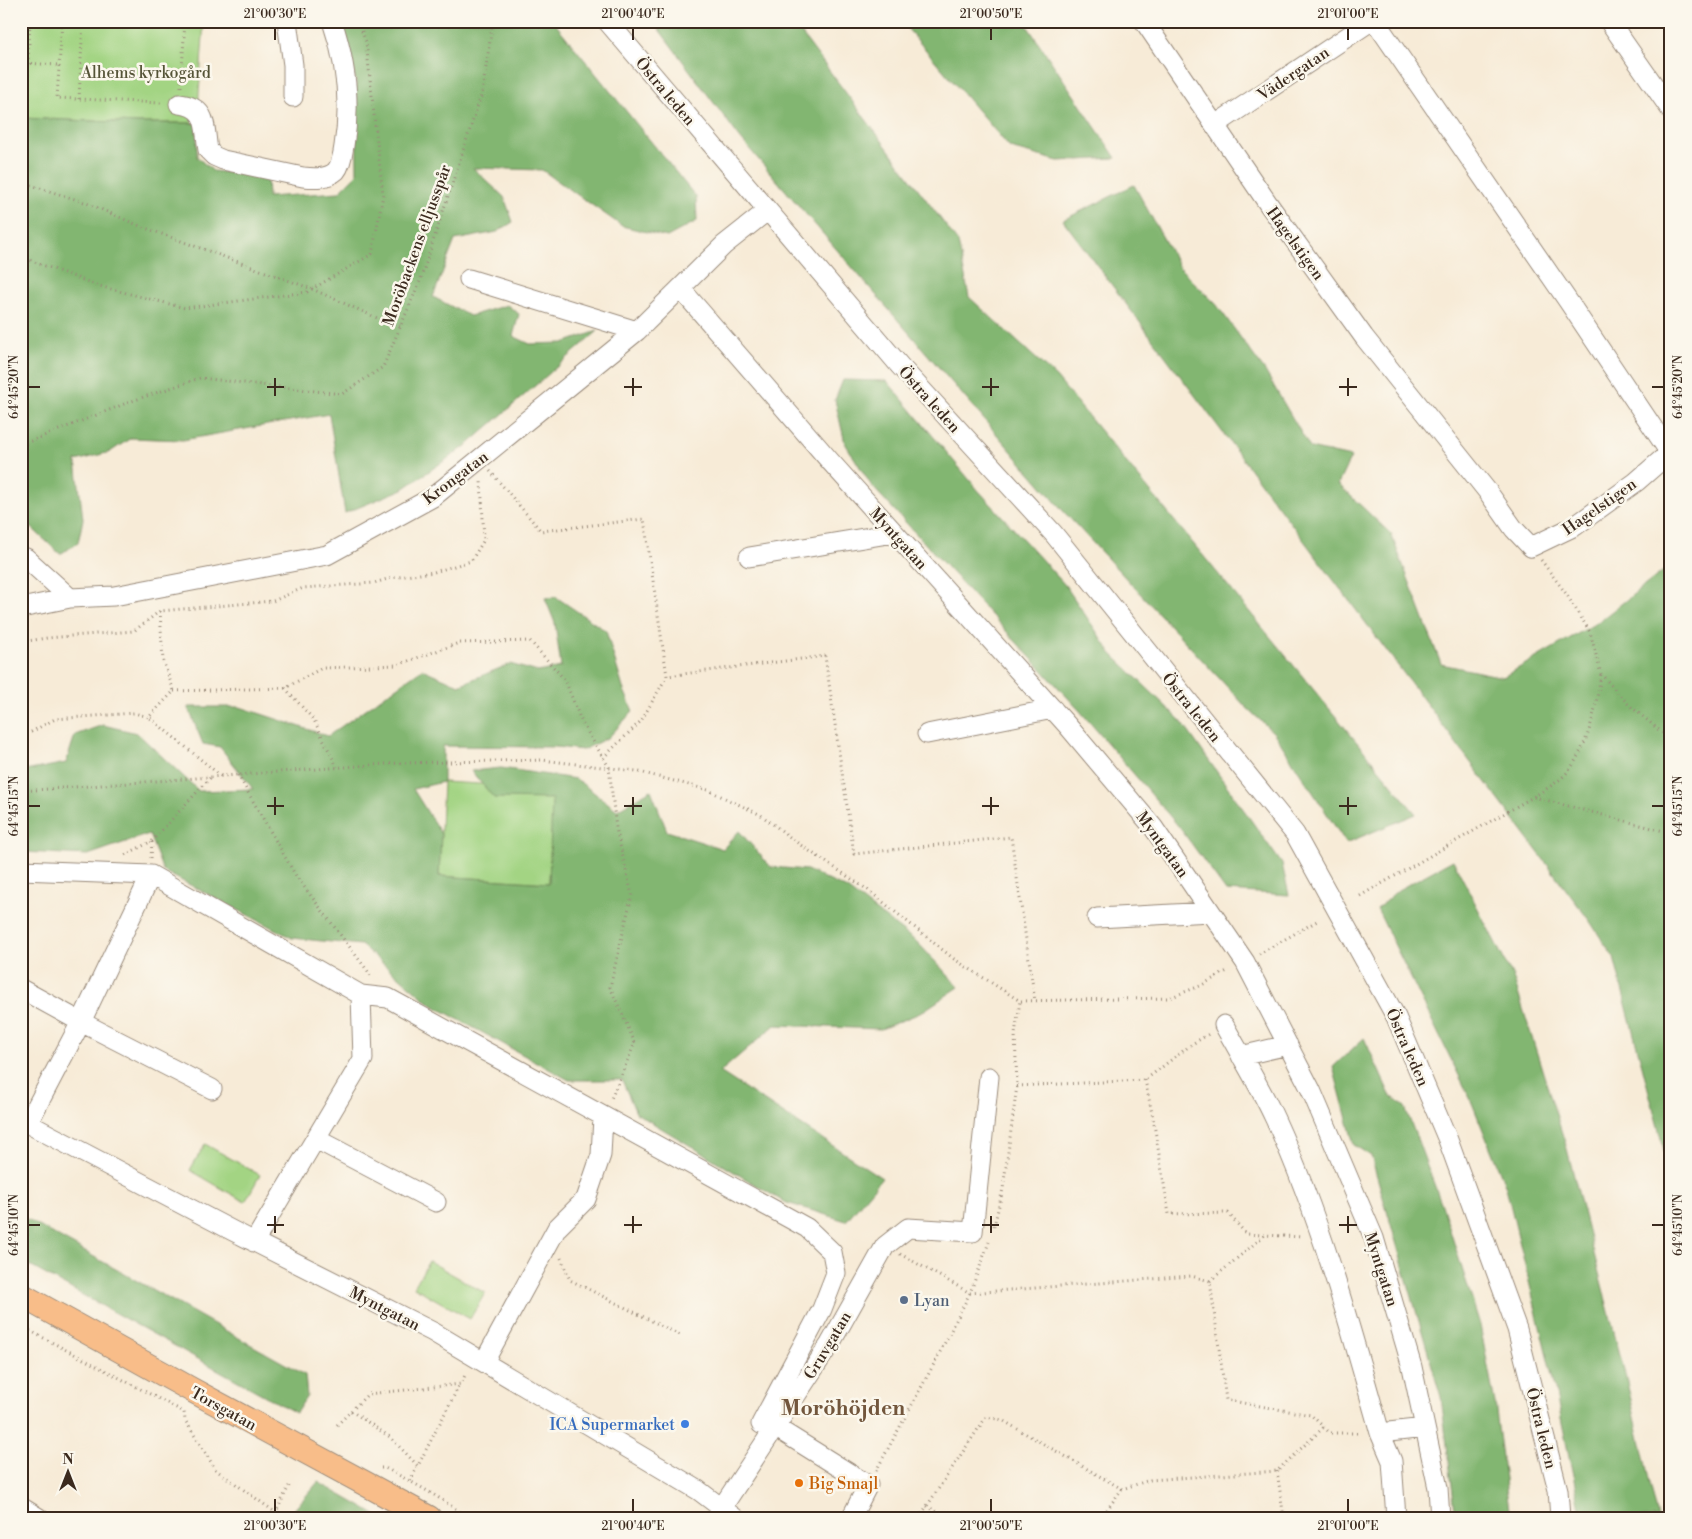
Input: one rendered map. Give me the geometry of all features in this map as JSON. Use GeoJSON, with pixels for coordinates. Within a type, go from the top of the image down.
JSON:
{"type":"FeatureCollection","features":[{"type":"Feature","properties":{"kind":"main road","name":"Torsgatan"},"geometry":{"type":"LineString","coordinates":[[21,1295],[429,1518]]}},
{"type":"Feature","properties":{"kind":"street"},"geometry":{"type":"LineString","coordinates":[[287,21],[292,65],[293,97]]}},
{"type":"Feature","properties":{"kind":"street"},"geometry":{"type":"LineString","coordinates":[[179,104],[196,109],[202,117],[207,129],[208,150],[214,156],[223,160],[303,177],[316,178],[326,176],[336,170],[341,161],[346,130],[347,82],[332,21]]}},
{"type":"Feature","properties":{"kind":"street","name":"Östra leden"},"geometry":{"type":"LineString","coordinates":[[607,21],[900,366],[1052,533],[1295,834],[1396,1017],[1448,1140],[1516,1329],[1558,1490],[1560,1518]]}},
{"type":"Feature","properties":{"kind":"street","name":"Hagelstigen"},"geometry":{"type":"LineString","coordinates":[[1144,21],[1269,205],[1364,337],[1488,492],[1514,529],[1531,547],[1575,526],[1636,482],[1666,455],[1666,447],[1568,301],[1373,21]]}},
{"type":"Feature","properties":{"kind":"street","name":"Vädergatan"},"geometry":{"type":"LineString","coordinates":[[1215,125],[1373,21]]}},
{"type":"Feature","properties":{"kind":"street"},"geometry":{"type":"LineString","coordinates":[[1609,21],[1671,110]]}},
{"type":"Feature","properties":{"kind":"street","name":"Krongatan"},"geometry":{"type":"LineString","coordinates":[[21,608],[70,598],[114,596],[327,555],[434,497],[637,331],[724,246],[767,210]]}},
{"type":"Feature","properties":{"kind":"street"},"geometry":{"type":"LineString","coordinates":[[468,279],[637,331]]}},
{"type":"Feature","properties":{"kind":"street","name":"Myntgatan"},"geometry":{"type":"LineString","coordinates":[[681,289],[830,461],[1053,709],[1153,827],[1244,962],[1312,1090],[1374,1238],[1412,1367],[1438,1488],[1440,1518]]}},
{"type":"Feature","properties":{"kind":"street"},"geometry":{"type":"LineString","coordinates":[[750,557],[894,532]]}},
{"type":"Feature","properties":{"kind":"street"},"geometry":{"type":"LineString","coordinates":[[21,556],[26,558],[70,598]]}},
{"type":"Feature","properties":{"kind":"street"},"geometry":{"type":"LineString","coordinates":[[927,734],[1053,709]]}},
{"type":"Feature","properties":{"kind":"street"},"geometry":{"type":"LineString","coordinates":[[21,870],[151,875],[361,995],[388,998],[807,1228],[832,1252],[836,1273],[822,1309],[793,1364],[768,1426],[868,1485],[851,1518]]}},
{"type":"Feature","properties":{"kind":"street"},"geometry":{"type":"LineString","coordinates":[[25,1122],[81,1022],[151,875]]}},
{"type":"Feature","properties":{"kind":"street"},"geometry":{"type":"LineString","coordinates":[[1097,918],[1211,912]]}},
{"type":"Feature","properties":{"kind":"street"},"geometry":{"type":"LineString","coordinates":[[21,989],[212,1089]]}},
{"type":"Feature","properties":{"kind":"street"},"geometry":{"type":"LineString","coordinates":[[254,1242],[363,1059],[361,995]]}},
{"type":"Feature","properties":{"kind":"street"},"geometry":{"type":"LineString","coordinates":[[1224,1025],[1274,1118],[1322,1238],[1347,1314],[1380,1432],[1392,1461],[1396,1518]]}},
{"type":"Feature","properties":{"kind":"street"},"geometry":{"type":"LineString","coordinates":[[1241,1056],[1288,1045]]}},
{"type":"Feature","properties":{"kind":"street","name":"Gruvgatan"},"geometry":{"type":"LineString","coordinates":[[724,1515],[768,1426],[810,1374],[830,1344],[885,1246],[908,1228],[973,1232],[989,1077]]}},
{"type":"Feature","properties":{"kind":"street"},"geometry":{"type":"LineString","coordinates":[[480,1360],[557,1228],[586,1199],[601,1156],[603,1116]]}},
{"type":"Feature","properties":{"kind":"street","name":"Myntgatan"},"geometry":{"type":"LineString","coordinates":[[25,1122],[254,1242],[433,1332],[698,1490],[724,1515]]}},
{"type":"Feature","properties":{"kind":"street"},"geometry":{"type":"LineString","coordinates":[[316,1139],[436,1202]]}},
{"type":"Feature","properties":{"kind":"street"},"geometry":{"type":"LineString","coordinates":[[793,1364],[810,1374]]}},
{"type":"Feature","properties":{"kind":"street"},"geometry":{"type":"LineString","coordinates":[[1380,1432],[1425,1428]]}},
{"type":"Feature","properties":{"kind":"street"},"geometry":{"type":"LineString","coordinates":[[21,1508],[39,1518]]}},
{"type":"Feature","properties":{"kind":"path"},"geometry":{"type":"LineString","coordinates":[[28,64],[30,21]]}},
{"type":"Feature","properties":{"kind":"path"},"geometry":{"type":"LineString","coordinates":[[62,21],[57,98],[179,104],[185,21]]}},
{"type":"Feature","properties":{"kind":"path"},"geometry":{"type":"LineString","coordinates":[[79,99],[83,21]]}},
{"type":"Feature","properties":{"kind":"path"},"geometry":{"type":"LineString","coordinates":[[21,257],[99,286],[185,308],[307,292],[372,254],[383,195],[366,42],[358,21]]}},
{"type":"Feature","properties":{"kind":"path","name":"Moröbackens elljusspår"},"geometry":{"type":"LineString","coordinates":[[21,445],[132,401],[200,378],[342,394],[383,367],[420,281],[482,93],[493,21]]}},
{"type":"Feature","properties":{"kind":"path"},"geometry":{"type":"LineString","coordinates":[[21,64],[59,65]]}},
{"type":"Feature","properties":{"kind":"path"},"geometry":{"type":"LineString","coordinates":[[21,182],[84,202],[140,226],[312,289],[384,321],[400,326]]}},
{"type":"Feature","properties":{"kind":"path"},"geometry":{"type":"LineString","coordinates":[[21,642],[134,631],[160,611],[273,601],[303,588],[374,584],[391,578],[434,572],[471,562],[484,540],[480,459]]}},
{"type":"Feature","properties":{"kind":"path"},"geometry":{"type":"LineString","coordinates":[[480,459],[541,531],[644,519],[667,676],[641,721],[603,758]]}},
{"type":"Feature","properties":{"kind":"path"},"geometry":{"type":"LineString","coordinates":[[1360,896],[1552,785],[1569,770],[1586,742],[1596,707],[1601,674],[1590,632],[1567,595],[1531,547]]}},
{"type":"Feature","properties":{"kind":"path"},"geometry":{"type":"LineString","coordinates":[[158,588],[163,661],[174,691]]}},
{"type":"Feature","properties":{"kind":"path"},"geometry":{"type":"LineString","coordinates":[[149,717],[174,691],[285,688],[322,668],[397,665],[459,643],[530,641],[565,680],[582,723],[609,767],[616,828],[632,895],[610,987],[635,1043],[603,1116]]}},
{"type":"Feature","properties":{"kind":"path"},"geometry":{"type":"LineString","coordinates":[[667,676],[825,656],[854,854],[1011,837],[1035,1001]]}},
{"type":"Feature","properties":{"kind":"path"},"geometry":{"type":"LineString","coordinates":[[1601,674],[1630,705],[1671,740]]}},
{"type":"Feature","properties":{"kind":"path"},"geometry":{"type":"LineString","coordinates":[[285,688],[314,720],[337,767]]}},
{"type":"Feature","properties":{"kind":"path"},"geometry":{"type":"LineString","coordinates":[[21,733],[30,732],[55,720],[134,713],[149,717],[221,776]]}},
{"type":"Feature","properties":{"kind":"path"},"geometry":{"type":"LineString","coordinates":[[21,791],[399,763],[542,760],[636,771],[708,790],[761,815],[799,844],[868,890],[954,958],[1020,1001],[1169,998],[1200,986],[1317,921]]}},
{"type":"Feature","properties":{"kind":"path"},"geometry":{"type":"LineString","coordinates":[[238,775],[296,876],[388,998]]}},
{"type":"Feature","properties":{"kind":"path"},"geometry":{"type":"LineString","coordinates":[[91,873],[152,841],[211,777]]}},
{"type":"Feature","properties":{"kind":"path"},"geometry":{"type":"LineString","coordinates":[[1533,797],[1671,833]]}},
{"type":"Feature","properties":{"kind":"path"},"geometry":{"type":"LineString","coordinates":[[992,1231],[1003,1189],[1017,1086],[1016,1034],[1020,1001]]}},
{"type":"Feature","properties":{"kind":"path"},"geometry":{"type":"LineString","coordinates":[[1017,1086],[1145,1080],[1192,1044],[1224,1025]]}},
{"type":"Feature","properties":{"kind":"path"},"geometry":{"type":"LineString","coordinates":[[1145,1080],[1169,1214],[1228,1213],[1246,1234],[1322,1238]]}},
{"type":"Feature","properties":{"kind":"path"},"geometry":{"type":"LineString","coordinates":[[1210,1281],[1265,1235]]}},
{"type":"Feature","properties":{"kind":"path"},"geometry":{"type":"LineString","coordinates":[[552,1237],[570,1280],[682,1336]]}},
{"type":"Feature","properties":{"kind":"path"},"geometry":{"type":"LineString","coordinates":[[868,1485],[970,1293],[990,1240]]}},
{"type":"Feature","properties":{"kind":"path"},"geometry":{"type":"LineString","coordinates":[[885,1246],[970,1293],[1191,1276],[1210,1281]]}},
{"type":"Feature","properties":{"kind":"path"},"geometry":{"type":"LineString","coordinates":[[1210,1281],[1226,1400],[1311,1415],[1330,1432],[1380,1432]]}},
{"type":"Feature","properties":{"kind":"path"},"geometry":{"type":"LineString","coordinates":[[21,1326],[184,1412],[185,1420],[216,1470],[275,1512]]}},
{"type":"Feature","properties":{"kind":"path"},"geometry":{"type":"LineString","coordinates":[[408,1485],[460,1384],[480,1360]]}},
{"type":"Feature","properties":{"kind":"path"},"geometry":{"type":"LineString","coordinates":[[337,1425],[368,1394],[460,1384]]}},
{"type":"Feature","properties":{"kind":"path"},"geometry":{"type":"LineString","coordinates":[[351,1410],[390,1437],[418,1466]]}},
{"type":"Feature","properties":{"kind":"path"},"geometry":{"type":"LineString","coordinates":[[919,1518],[986,1417],[1002,1420],[1122,1489]]}},
{"type":"Feature","properties":{"kind":"path"},"geometry":{"type":"LineString","coordinates":[[1101,1518],[1122,1489],[1150,1480],[1277,1471],[1324,1426]]}},
{"type":"Feature","properties":{"kind":"path"},"geometry":{"type":"LineString","coordinates":[[1277,1471],[1284,1518]]}},
{"type":"Feature","properties":{"kind":"path"},"geometry":{"type":"LineString","coordinates":[[273,1518],[290,1484]]}},
{"type":"Feature","properties":{"kind":"path"},"geometry":{"type":"LineString","coordinates":[[927,1506],[947,1518]]}},
{"type":"Feature","properties":{"kind":"green space","name":"Alhems kyrkogård"},"geometry":{"type":"Polygon","coordinates":[[[21,21],[204,21],[197,123],[138,123],[21,118],[21,21]]]}},
{"type":"Feature","properties":{"kind":"green space"},"geometry":{"type":"Polygon","coordinates":[[[342,21],[553,21],[696,197],[697,221],[667,237],[622,226],[542,170],[473,168],[504,197],[513,222],[497,232],[455,240],[433,297],[470,316],[507,305],[519,314],[513,336],[530,344],[563,343],[598,331],[466,446],[403,489],[345,513],[329,414],[183,440],[131,438],[110,452],[76,461],[83,519],[78,543],[60,554],[21,518],[21,118],[138,123],[197,123],[197,157],[213,171],[267,176],[268,197],[339,192],[357,174],[356,82],[342,21]]]}},
{"type":"Feature","properties":{"kind":"green space"},"geometry":{"type":"Polygon","coordinates":[[[655,21],[792,21],[958,242],[969,297],[1056,377],[1416,814],[1346,843],[1274,733],[1247,708],[1065,513],[740,138],[658,28],[655,21]]]}},
{"type":"Feature","properties":{"kind":"green space"},"geometry":{"type":"Polygon","coordinates":[[[901,21],[1024,21],[1116,158],[1058,161],[1010,148],[901,21]]]}},
{"type":"Feature","properties":{"kind":"green space"},"geometry":{"type":"Polygon","coordinates":[[[1134,185],[1179,267],[1216,304],[1265,371],[1310,448],[1351,457],[1338,484],[1391,534],[1441,664],[1503,677],[1598,622],[1671,565],[1671,1177],[1614,958],[1589,920],[1063,220],[1134,185]]]}},
{"type":"Feature","properties":{"kind":"green space"},"geometry":{"type":"Polygon","coordinates":[[[843,380],[887,381],[978,490],[1065,585],[1111,653],[1181,721],[1282,864],[1289,895],[1226,891],[1180,828],[1080,711],[871,485],[845,443],[835,400],[843,380]]]}},
{"type":"Feature","properties":{"kind":"green space"},"geometry":{"type":"Polygon","coordinates":[[[556,597],[606,631],[623,688],[633,711],[609,737],[583,750],[556,747],[443,746],[443,782],[413,789],[441,834],[439,876],[549,883],[552,799],[494,798],[471,771],[501,768],[576,779],[617,810],[651,790],[667,831],[723,849],[739,831],[771,867],[807,870],[847,889],[918,943],[959,987],[920,1013],[881,1029],[775,1025],[720,1072],[882,1178],[846,1221],[784,1202],[636,1113],[622,1080],[569,1080],[432,1005],[361,945],[292,938],[163,871],[149,834],[88,855],[21,852],[21,766],[25,771],[66,763],[75,735],[103,725],[137,733],[199,791],[253,789],[220,747],[203,744],[188,707],[240,707],[328,736],[422,669],[459,685],[510,664],[538,672],[561,667],[555,623],[545,598],[556,597]]]}},
{"type":"Feature","properties":{"kind":"green space"},"geometry":{"type":"Polygon","coordinates":[[[443,782],[554,788],[549,883],[439,876],[443,782]]]}},
{"type":"Feature","properties":{"kind":"green space"},"geometry":{"type":"Polygon","coordinates":[[[1453,860],[1513,977],[1567,1149],[1626,1378],[1658,1518],[1582,1518],[1553,1380],[1506,1187],[1470,1098],[1377,909],[1398,890],[1453,860]]]}},
{"type":"Feature","properties":{"kind":"green space"},"geometry":{"type":"Polygon","coordinates":[[[1364,1038],[1390,1095],[1405,1107],[1442,1205],[1480,1325],[1495,1403],[1510,1518],[1456,1518],[1441,1397],[1371,1156],[1354,1145],[1333,1067],[1364,1038]]]}},
{"type":"Feature","properties":{"kind":"green space"},"geometry":{"type":"Polygon","coordinates":[[[205,1144],[260,1175],[245,1202],[190,1170],[205,1144]]]}},
{"type":"Feature","properties":{"kind":"green space"},"geometry":{"type":"Polygon","coordinates":[[[21,1216],[305,1375],[307,1396],[296,1413],[21,1261],[21,1216]]]}},
{"type":"Feature","properties":{"kind":"green space"},"geometry":{"type":"Polygon","coordinates":[[[429,1261],[485,1293],[470,1319],[414,1287],[429,1261]]]}},
{"type":"Feature","properties":{"kind":"green space"},"geometry":{"type":"Polygon","coordinates":[[[318,1482],[381,1518],[287,1518],[318,1482]]]}},
{"type":"Feature","properties":{"kind":"place","name":"Lyan"},"geometry":{"type":"Point","coordinates":[904,1300]}},
{"type":"Feature","properties":{"kind":"place","name":"ICA Supermarket"},"geometry":{"type":"Point","coordinates":[685,1424]}},
{"type":"Feature","properties":{"kind":"place","name":"Big Smajl"},"geometry":{"type":"Point","coordinates":[799,1483]}},
{"type":"Feature","properties":{"kind":"district","name":"Moröhöjden"},"geometry":{"type":"Point","coordinates":[843,1408]}}]}
